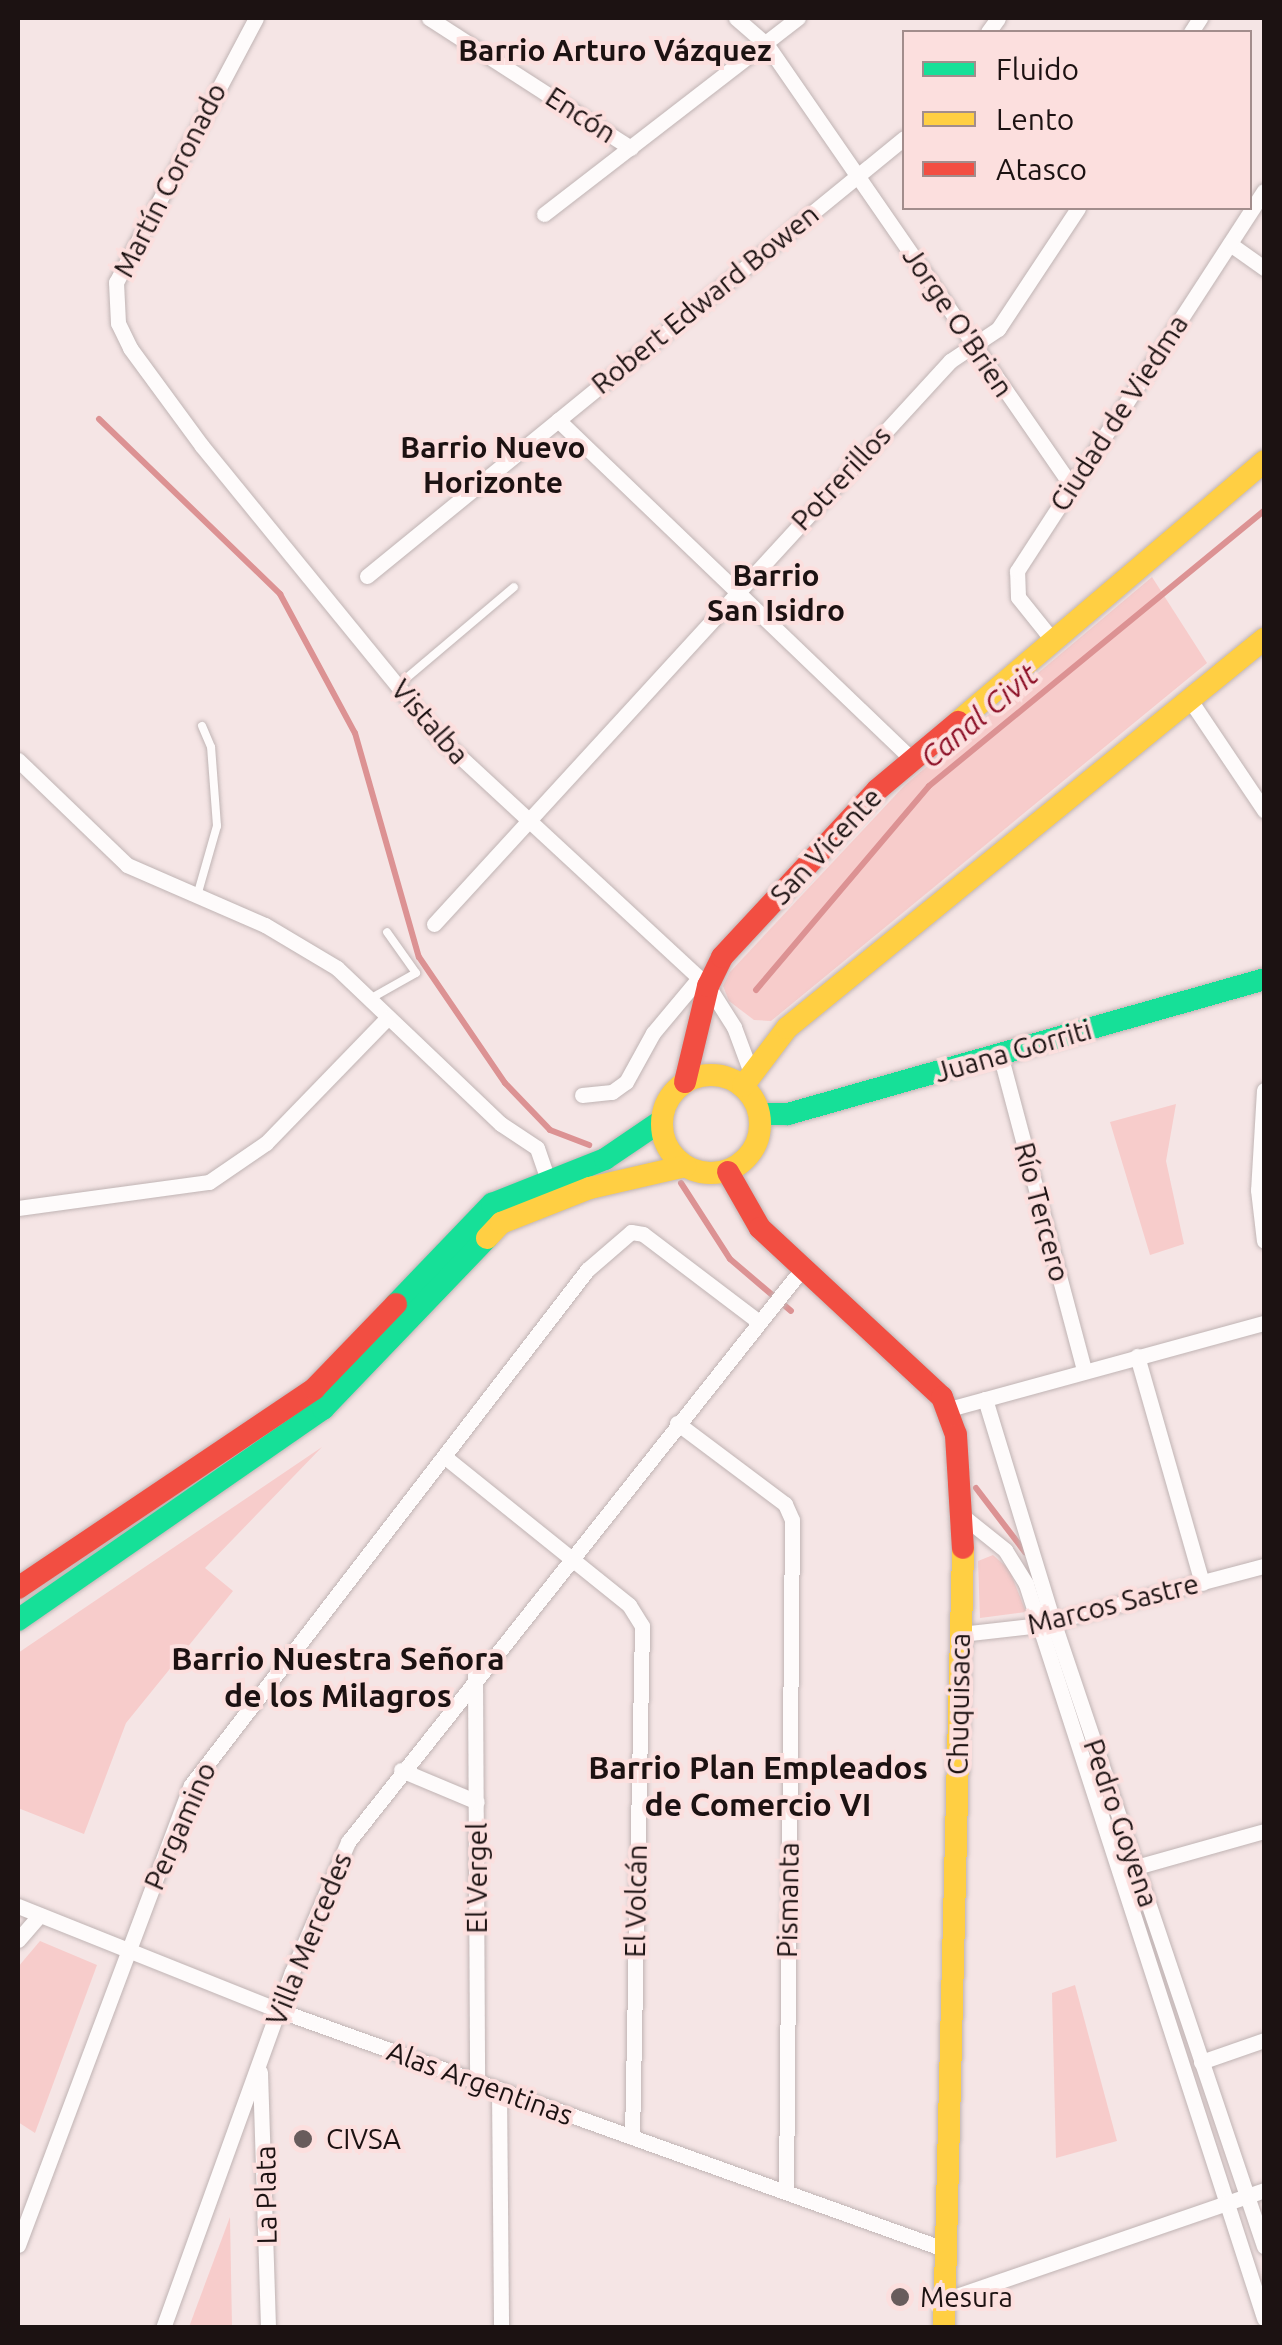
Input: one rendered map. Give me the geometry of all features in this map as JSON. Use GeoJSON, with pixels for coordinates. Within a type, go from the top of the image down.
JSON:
{"type":"FeatureCollection","features":[{"type":"Feature","properties":{"kind":"main road","name":"San Vicente"},"geometry":{"type":"LineString","coordinates":[[685,1082],[703,982],[722,958],[910,758],[1050,637],[1264,462]]}},
{"type":"Feature","properties":{"kind":"main road"},"geometry":{"type":"LineString","coordinates":[[747,1078],[787,1028],[1264,639]]}},
{"type":"Feature","properties":{"kind":"main road","name":"Juana Gorriti"},"geometry":{"type":"LineString","coordinates":[[760,1114],[788,1114],[1264,979]]}},
{"type":"Feature","properties":{"kind":"main road"},"geometry":{"type":"LineString","coordinates":[[685,1166],[667,1147],[661,1121],[668,1098],[685,1082],[716,1075],[747,1078]]}},
{"type":"Feature","properties":{"kind":"main road"},"geometry":{"type":"LineString","coordinates":[[728,1172],[756,1146],[760,1114],[747,1078]]}},
{"type":"Feature","properties":{"kind":"main road"},"geometry":{"type":"LineString","coordinates":[[18,1588],[301,1399],[472,1220],[503,1197],[618,1153],[661,1121]]}},
{"type":"Feature","properties":{"kind":"main road"},"geometry":{"type":"LineString","coordinates":[[18,1620],[323,1410],[502,1223],[618,1179],[685,1166],[728,1172]]}},
{"type":"Feature","properties":{"kind":"main road"},"geometry":{"type":"LineString","coordinates":[[728,1172],[760,1228],[926,1378],[949,1409]]}},
{"type":"Feature","properties":{"kind":"main road","name":"Chuquisaca"},"geometry":{"type":"LineString","coordinates":[[944,2328],[964,1517],[949,1409]]}},
{"type":"Feature","properties":{"kind":"street","name":"Martín Coronado"},"geometry":{"type":"LineString","coordinates":[[130,348],[118,323],[116,282],[256,18]]}},
{"type":"Feature","properties":{"kind":"street","name":"Encón"},"geometry":{"type":"LineString","coordinates":[[430,18],[631,148]]}},
{"type":"Feature","properties":{"kind":"street","name":"Jorge O'Brien"},"geometry":{"type":"LineString","coordinates":[[736,18],[767,45],[1071,485]]}},
{"type":"Feature","properties":{"kind":"street"},"geometry":{"type":"LineString","coordinates":[[544,214],[798,18]]}},
{"type":"Feature","properties":{"kind":"street","name":"Robert Edward Bowen"},"geometry":{"type":"LineString","coordinates":[[367,576],[902,140]]}},
{"type":"Feature","properties":{"kind":"street","name":"Potrerillos"},"geometry":{"type":"LineString","coordinates":[[434,924],[950,361],[975,348],[1005,321],[1077,210]]}},
{"type":"Feature","properties":{"kind":"street","name":"Ciudad de Viedma"},"geometry":{"type":"LineString","coordinates":[[1050,637],[1014,585],[1071,485],[1251,210]]}},
{"type":"Feature","properties":{"kind":"street"},"geometry":{"type":"LineString","coordinates":[[1230,244],[1264,268]]}},
{"type":"Feature","properties":{"kind":"street","name":"Vistalba"},"geometry":{"type":"LineString","coordinates":[[130,348],[397,686],[526,824],[703,982],[734,1026],[747,1078]]}},
{"type":"Feature","properties":{"kind":"street"},"geometry":{"type":"LineString","coordinates":[[558,420],[910,758]]}},
{"type":"Feature","properties":{"kind":"street"},"geometry":{"type":"LineString","coordinates":[[1190,700],[1264,810]]}},
{"type":"Feature","properties":{"kind":"street"},"geometry":{"type":"LineString","coordinates":[[18,760],[127,865],[308,947],[501,1124],[537,1148],[548,1180]]}},
{"type":"Feature","properties":{"kind":"street","name":"San Vicente"},"geometry":{"type":"LineString","coordinates":[[582,1095],[612,1092],[626,1082],[653,1033],[703,982]]}},
{"type":"Feature","properties":{"kind":"street"},"geometry":{"type":"LineString","coordinates":[[18,1208],[209,1182],[266,1143],[387,1018]]}},
{"type":"Feature","properties":{"kind":"street","name":"Río Tercero"},"geometry":{"type":"LineString","coordinates":[[1000,1054],[1084,1370]]}},
{"type":"Feature","properties":{"kind":"street"},"geometry":{"type":"LineString","coordinates":[[1264,1090],[1258,1190],[1264,1241]]}},
{"type":"Feature","properties":{"kind":"street","name":"Pergamino"},"geometry":{"type":"LineString","coordinates":[[18,2245],[128,1951],[207,1757],[445,1457],[587,1270],[631,1232],[642,1234],[759,1322]]}},
{"type":"Feature","properties":{"kind":"street","name":"Villa Mercedes"},"geometry":{"type":"LineString","coordinates":[[163,2328],[278,2010],[337,1861],[475,1674],[802,1269]]}},
{"type":"Feature","properties":{"kind":"street"},"geometry":{"type":"LineString","coordinates":[[949,1409],[1264,1323]]}},
{"type":"Feature","properties":{"kind":"street"},"geometry":{"type":"LineString","coordinates":[[1137,1356],[1202,1583]]}},
{"type":"Feature","properties":{"kind":"street","name":"Pedro Goyena"},"geometry":{"type":"LineString","coordinates":[[985,1398],[1046,1623],[1128,1869],[1264,2318]]}},
{"type":"Feature","properties":{"kind":"street","name":"Pismanta"},"geometry":{"type":"LineString","coordinates":[[677,1423],[784,1504],[792,1520],[786,2192]]}},
{"type":"Feature","properties":{"kind":"street","name":"El Volcán"},"geometry":{"type":"LineString","coordinates":[[445,1457],[629,1606],[642,1626],[632,2137]]}},
{"type":"Feature","properties":{"kind":"street","name":"Pedro Goyena"},"geometry":{"type":"LineString","coordinates":[[964,1517],[1015,1563],[1046,1623]]}},
{"type":"Feature","properties":{"kind":"street","name":"Marcos Sastre"},"geometry":{"type":"LineString","coordinates":[[960,1634],[1046,1623],[1264,1566]]}},
{"type":"Feature","properties":{"kind":"street","name":"El Vergel"},"geometry":{"type":"LineString","coordinates":[[475,1674],[478,2081]]}},
{"type":"Feature","properties":{"kind":"street"},"geometry":{"type":"LineString","coordinates":[[401,1770],[477,1802]]}},
{"type":"Feature","properties":{"kind":"street"},"geometry":{"type":"LineString","coordinates":[[1128,1869],[1264,1831]]}},
{"type":"Feature","properties":{"kind":"street","name":"Pedro Goyena"},"geometry":{"type":"LineString","coordinates":[[1128,1869],[1202,2062],[1264,2246]]}},
{"type":"Feature","properties":{"kind":"street","name":"Alas Argentinas"},"geometry":{"type":"LineString","coordinates":[[18,1906],[278,2010],[946,2250]]}},
{"type":"Feature","properties":{"kind":"street"},"geometry":{"type":"LineString","coordinates":[[18,1940],[40,1915]]}},
{"type":"Feature","properties":{"kind":"street"},"geometry":{"type":"LineString","coordinates":[[1202,2062],[1264,2040]]}},
{"type":"Feature","properties":{"kind":"street","name":"La Plata"},"geometry":{"type":"LineString","coordinates":[[259,2064],[268,2328]]}},
{"type":"Feature","properties":{"kind":"street"},"geometry":{"type":"LineString","coordinates":[[498,2089],[501,2328]]}},
{"type":"Feature","properties":{"kind":"street"},"geometry":{"type":"LineString","coordinates":[[945,2300],[1264,2190]]}},
{"type":"Feature","properties":{"kind":"lane"},"geometry":{"type":"LineString","coordinates":[[397,686],[514,587]]}},
{"type":"Feature","properties":{"kind":"lane"},"geometry":{"type":"LineString","coordinates":[[196,898],[217,826],[212,746],[202,726]]}},
{"type":"Feature","properties":{"kind":"lane"},"geometry":{"type":"LineString","coordinates":[[368,1000],[416,973],[387,932]]}},
{"type":"Feature","properties":{"kind":"shaded area"},"geometry":{"type":"Polygon","coordinates":[[[1152,577],[1207,663],[771,1021],[754,1020],[729,1001],[723,986],[730,972],[905,785],[1152,577]]]}},
{"type":"Feature","properties":{"kind":"shaded area"},"geometry":{"type":"Polygon","coordinates":[[[1176,1104],[1166,1161],[1184,1244],[1150,1255],[1110,1122],[1176,1104]]]}},
{"type":"Feature","properties":{"kind":"shaded area"},"geometry":{"type":"Polygon","coordinates":[[[322,1447],[205,1568],[233,1591],[126,1723],[84,1834],[18,1808],[18,1653],[322,1447]]]}},
{"type":"Feature","properties":{"kind":"shaded area"},"geometry":{"type":"Polygon","coordinates":[[[993,1555],[1009,1569],[1026,1612],[980,1618],[978,1561],[993,1555]]]}},
{"type":"Feature","properties":{"kind":"shaded area"},"geometry":{"type":"Polygon","coordinates":[[[40,1941],[97,1965],[35,2133],[18,2122],[18,1967],[40,1941]]]}},
{"type":"Feature","properties":{"kind":"shaded area"},"geometry":{"type":"Polygon","coordinates":[[[1075,1985],[1117,2141],[1056,2158],[1052,1993],[1075,1985]]]}},
{"type":"Feature","properties":{"kind":"shaded area"},"geometry":{"type":"Polygon","coordinates":[[[230,2217],[232,2327],[189,2327],[230,2217]]]}},
{"type":"Feature","properties":{"kind":"waterway"},"geometry":{"type":"LineString","coordinates":[[99,419],[280,594],[355,733],[419,957],[505,1083],[550,1130],[589,1145]]}},
{"type":"Feature","properties":{"kind":"waterway","name":"Canal Civit"},"geometry":{"type":"LineString","coordinates":[[756,990],[929,786],[1264,511]]}},
{"type":"Feature","properties":{"kind":"waterway","name":"Canal Civit"},"geometry":{"type":"LineString","coordinates":[[681,1183],[730,1259],[791,1311]]}},
{"type":"Feature","properties":{"kind":"waterway","name":"Canal Civit"},"geometry":{"type":"LineString","coordinates":[[976,1488],[1025,1552]]}},
{"type":"Feature","properties":{"kind":"traffic: fast"},"geometry":{"type":"LineString","coordinates":[[760,1114],[788,1114],[1264,979]]}},
{"type":"Feature","properties":{"kind":"traffic: fast"},"geometry":{"type":"LineString","coordinates":[[396,1304],[492,1204],[605,1159],[661,1121]]}},
{"type":"Feature","properties":{"kind":"traffic: fast"},"geometry":{"type":"LineString","coordinates":[[18,1620],[323,1409],[487,1238]]}},
{"type":"Feature","properties":{"kind":"traffic: slow"},"geometry":{"type":"LineString","coordinates":[[958,722],[1264,462]]}},
{"type":"Feature","properties":{"kind":"traffic: slow"},"geometry":{"type":"LineString","coordinates":[[743,1086],[787,1028],[1264,639]]}},
{"type":"Feature","properties":{"kind":"traffic: slow"},"geometry":{"type":"LineString","coordinates":[[711,1075],[730,1078],[746,1089],[757,1105],[760,1124],[757,1143],[746,1159],[730,1170],[711,1173],[692,1170],[676,1159],[665,1143],[662,1124],[665,1105],[676,1089],[692,1078],[711,1075]]}},
{"type":"Feature","properties":{"kind":"traffic: slow"},"geometry":{"type":"LineString","coordinates":[[487,1238],[501,1223],[590,1188],[685,1166]]}},
{"type":"Feature","properties":{"kind":"traffic: slow"},"geometry":{"type":"LineString","coordinates":[[944,2328],[963,1548]]}},
{"type":"Feature","properties":{"kind":"traffic: jam"},"geometry":{"type":"LineString","coordinates":[[685,1082],[708,986],[722,957],[877,790],[958,722]]}},
{"type":"Feature","properties":{"kind":"traffic: jam"},"geometry":{"type":"LineString","coordinates":[[728,1172],[760,1228],[942,1397],[956,1435],[963,1548]]}},
{"type":"Feature","properties":{"kind":"traffic: jam"},"geometry":{"type":"LineString","coordinates":[[18,1588],[314,1389],[396,1304]]}},
{"type":"Feature","properties":{"kind":"place","name":"CIVSA"},"geometry":{"type":"Point","coordinates":[303,2139]}},
{"type":"Feature","properties":{"kind":"place","name":"Mesura"},"geometry":{"type":"Point","coordinates":[900,2297]}},
{"type":"Feature","properties":{"kind":"district","name":"Barrio Arturo Vázquez"},"geometry":{"type":"Point","coordinates":[615,50]}},
{"type":"Feature","properties":{"kind":"district","name":"Barrio Nuevo Horizonte"},"geometry":{"type":"Point","coordinates":[493,464]}},
{"type":"Feature","properties":{"kind":"district","name":"Barrio San Isidro"},"geometry":{"type":"Point","coordinates":[776,592]}},
{"type":"Feature","properties":{"kind":"district","name":"Barrio Nuestra Señora de los Milagros"},"geometry":{"type":"Point","coordinates":[338,1678]}},
{"type":"Feature","properties":{"kind":"district","name":"Barrio Plan Empleados de Comercio VI"},"geometry":{"type":"Point","coordinates":[758,1786]}}]}
